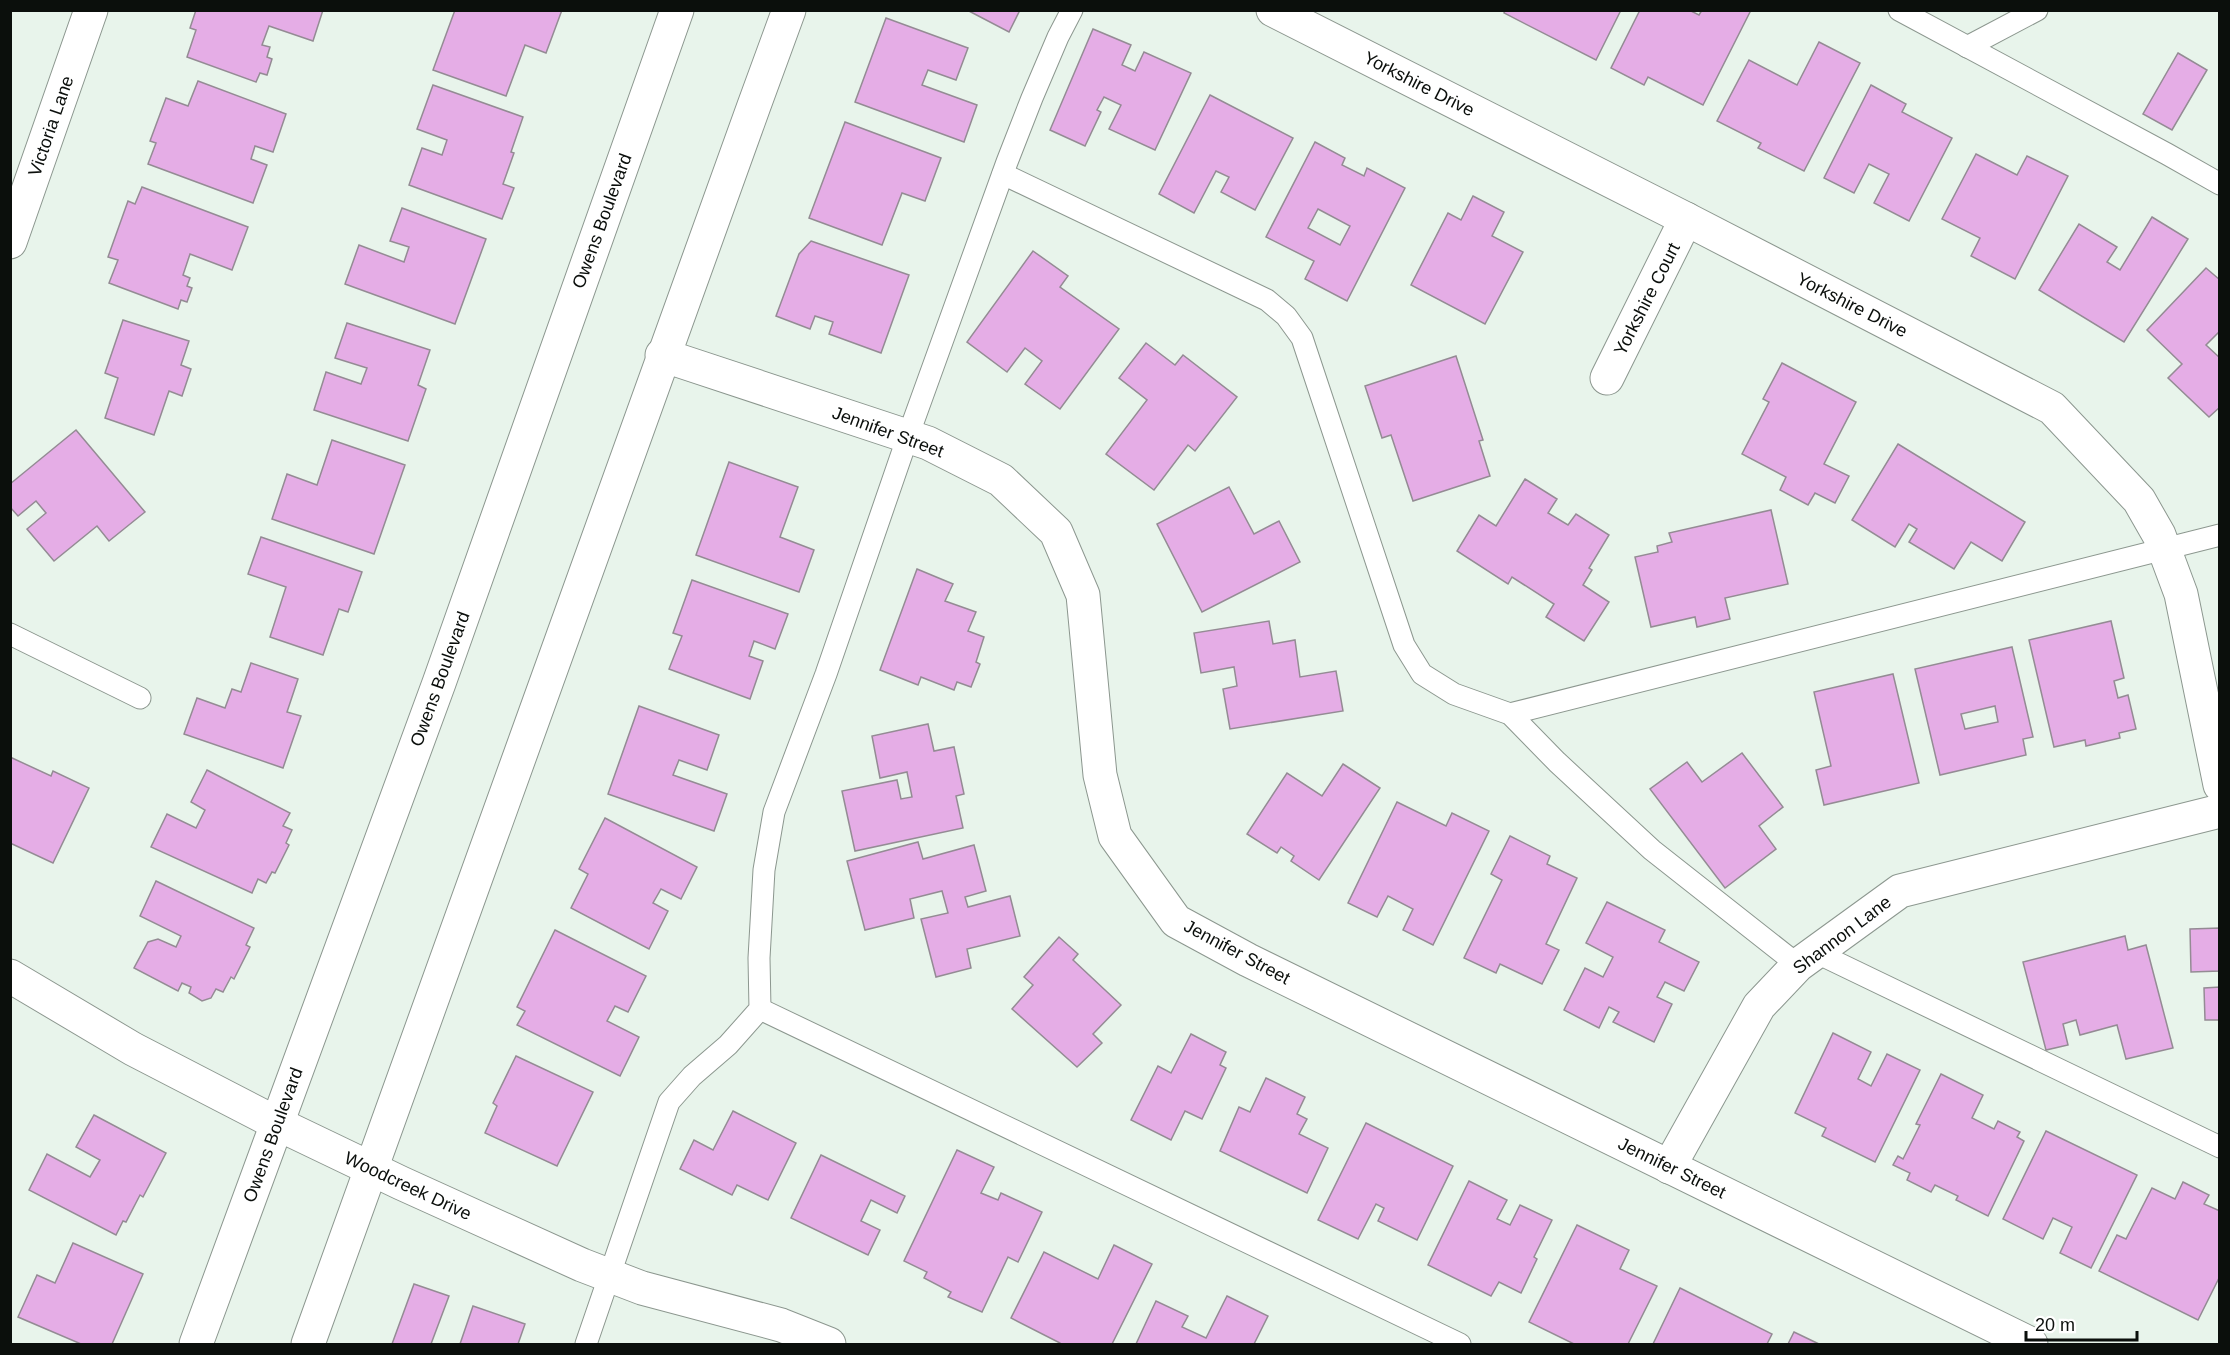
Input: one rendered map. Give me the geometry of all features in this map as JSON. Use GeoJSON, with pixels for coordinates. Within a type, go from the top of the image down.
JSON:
{"type":"FeatureCollection","features":[{"type":"Feature","properties":{"kind":"street","name":"Victoria Lane"},"geometry":{"type":"LineString","coordinates":[[10,242],[91,10]]}},
{"type":"Feature","properties":{"kind":"street","name":"Owens Boulevard"},"geometry":{"type":"LineString","coordinates":[[196,1344],[439,683],[677,10]]}},
{"type":"Feature","properties":{"kind":"street"},"geometry":{"type":"LineString","coordinates":[[308,1344],[662,355],[789,10]]}},
{"type":"Feature","properties":{"kind":"street","name":"Yorkshire Drive"},"geometry":{"type":"LineString","coordinates":[[1273,10],[2052,408],[2139,500],[2164,549],[2181,594],[2220,785]]}},
{"type":"Feature","properties":{"kind":"street","name":"Yorkshire Court"},"geometry":{"type":"LineString","coordinates":[[1607,378],[1686,219]]}},
{"type":"Feature","properties":{"kind":"street","name":"Jennifer Street"},"geometry":{"type":"LineString","coordinates":[[662,355],[928,443],[1001,480],[1056,532],[1083,595],[1100,775],[1115,836],[1176,921],[1248,960],[2031,1344]]}},
{"type":"Feature","properties":{"kind":"street","name":"Shannon Lane"},"geometry":{"type":"LineString","coordinates":[[1669,1167],[1759,1006],[1806,958],[1900,891],[2220,811]]}},
{"type":"Feature","properties":{"kind":"street","name":"Woodcreek Drive"},"geometry":{"type":"LineString","coordinates":[[10,976],[133,1049],[372,1170],[642,1288],[781,1325],[829,1344]]}},
{"type":"Feature","properties":{"kind":"lane"},"geometry":{"type":"LineString","coordinates":[[586,1344],[669,1102],[692,1076],[728,1045],[760,1009],[759,958],[764,870],[774,812],[826,674],[908,436],[1003,174],[1032,98],[1072,10]]}},
{"type":"Feature","properties":{"kind":"lane"},"geometry":{"type":"LineString","coordinates":[[1899,10],[2220,184]]}},
{"type":"Feature","properties":{"kind":"lane"},"geometry":{"type":"LineString","coordinates":[[1967,47],[2037,10]]}},
{"type":"Feature","properties":{"kind":"lane"},"geometry":{"type":"LineString","coordinates":[[1003,174],[1267,300],[1286,316],[1302,338],[1404,645],[1422,674],[1454,694],[1510,714],[1557,762],[1652,850],[1806,958],[2220,1147]]}},
{"type":"Feature","properties":{"kind":"lane"},"geometry":{"type":"LineString","coordinates":[[1510,714],[2220,535]]}},
{"type":"Feature","properties":{"kind":"lane"},"geometry":{"type":"LineString","coordinates":[[10,634],[140,698]]}},
{"type":"Feature","properties":{"kind":"lane"},"geometry":{"type":"LineString","coordinates":[[760,1009],[1460,1344]]}},
{"type":"Feature","properties":{"kind":"building"},"geometry":{"type":"Polygon","coordinates":[[[196,10],[323,10],[313,41],[269,26],[262,45],[270,47],[267,57],[272,59],[267,75],[260,73],[256,82],[187,57],[196,30],[190,28],[196,10]]]}},
{"type":"Feature","properties":{"kind":"building"},"geometry":{"type":"Polygon","coordinates":[[[455,10],[562,10],[546,53],[525,45],[506,96],[433,70],[455,10]]]}},
{"type":"Feature","properties":{"kind":"building"},"geometry":{"type":"Polygon","coordinates":[[[967,10],[1020,10],[1009,32],[967,10]]]}},
{"type":"Feature","properties":{"kind":"building"},"geometry":{"type":"Polygon","coordinates":[[[1505,10],[1621,10],[1596,60],[1504,13],[1505,10]]]}},
{"type":"Feature","properties":{"kind":"building"},"geometry":{"type":"Polygon","coordinates":[[[1640,10],[1689,10],[1699,15],[1702,10],[1751,10],[1703,105],[1648,77],[1644,85],[1611,68],[1640,10]]]}},
{"type":"Feature","properties":{"kind":"building"},"geometry":{"type":"Polygon","coordinates":[[[886,18],[968,48],[956,80],[928,70],[922,85],[977,105],[964,142],[855,102],[886,18]]]}},
{"type":"Feature","properties":{"kind":"building"},"geometry":{"type":"Polygon","coordinates":[[[1093,29],[1131,45],[1122,65],[1135,71],[1144,52],[1191,73],[1155,150],[1109,129],[1121,105],[1104,97],[1097,110],[1101,112],[1085,146],[1050,130],[1093,29]]]}},
{"type":"Feature","properties":{"kind":"building"},"geometry":{"type":"Polygon","coordinates":[[[1819,42],[1860,63],[1804,171],[1758,148],[1761,143],[1717,121],[1749,60],[1797,85],[1819,42]]]}},
{"type":"Feature","properties":{"kind":"building"},"geometry":{"type":"Polygon","coordinates":[[[2178,53],[2207,70],[2172,130],[2143,114],[2178,53]]]}},
{"type":"Feature","properties":{"kind":"building"},"geometry":{"type":"Polygon","coordinates":[[[198,81],[286,114],[273,152],[255,146],[251,159],[267,165],[253,203],[148,164],[156,143],[150,141],[166,98],[188,106],[198,81]]]}},
{"type":"Feature","properties":{"kind":"building"},"geometry":{"type":"Polygon","coordinates":[[[433,85],[523,117],[503,184],[514,188],[502,219],[409,185],[422,148],[442,155],[447,140],[417,129],[433,85]]]}},
{"type":"Feature","properties":{"kind":"building"},"geometry":{"type":"Polygon","coordinates":[[[1871,85],[1906,104],[1902,112],[1952,138],[1909,221],[1874,203],[1889,174],[1869,164],[1854,193],[1824,178],[1871,85]]]}},
{"type":"Feature","properties":{"kind":"building"},"geometry":{"type":"Polygon","coordinates":[[[1210,95],[1293,138],[1255,210],[1221,192],[1229,177],[1216,171],[1194,213],[1159,194],[1210,95]]]}},
{"type":"Feature","properties":{"kind":"building"},"geometry":{"type":"Polygon","coordinates":[[[845,122],[941,158],[925,201],[902,193],[882,245],[809,218],[845,122]]]}},
{"type":"Feature","properties":{"kind":"building"},"geometry":{"type":"Polygon","coordinates":[[[1315,142],[1345,158],[1342,165],[1364,176],[1367,168],[1405,188],[1347,301],[1305,279],[1314,261],[1266,237],[1315,142]],[[1318,209],[1308,228],[1340,245],[1350,226],[1318,209]]]}},
{"type":"Feature","properties":{"kind":"building"},"geometry":{"type":"Polygon","coordinates":[[[1976,154],[2017,175],[2027,156],[2068,176],[2015,279],[1971,256],[1980,238],[1942,219],[1976,154]]]}},
{"type":"Feature","properties":{"kind":"building"},"geometry":{"type":"Polygon","coordinates":[[[142,187],[248,227],[232,270],[190,254],[183,275],[190,278],[187,286],[192,288],[187,302],[181,300],[178,309],[109,283],[118,260],[108,257],[128,201],[135,204],[142,187]]]}},
{"type":"Feature","properties":{"kind":"building"},"geometry":{"type":"Polygon","coordinates":[[[1473,196],[1504,212],[1492,236],[1523,252],[1485,324],[1411,285],[1448,213],[1461,220],[1473,196]]]}},
{"type":"Feature","properties":{"kind":"building"},"geometry":{"type":"Polygon","coordinates":[[[402,208],[486,239],[455,324],[345,284],[359,245],[404,262],[409,247],[390,241],[402,208]]]}},
{"type":"Feature","properties":{"kind":"building"},"geometry":{"type":"Polygon","coordinates":[[[2152,217],[2188,239],[2124,342],[2039,290],[2079,224],[2117,247],[2107,262],[2120,270],[2152,217]]]}},
{"type":"Feature","properties":{"kind":"building"},"geometry":{"type":"Polygon","coordinates":[[[811,241],[909,275],[881,353],[829,334],[833,322],[815,316],[810,329],[776,316],[799,254],[811,241]]]}},
{"type":"Feature","properties":{"kind":"building"},"geometry":{"type":"Polygon","coordinates":[[[1033,251],[1068,276],[1060,287],[1119,329],[1060,409],[1025,384],[1042,361],[1025,348],[1007,372],[967,342],[1033,251]]]}},
{"type":"Feature","properties":{"kind":"building"},"geometry":{"type":"Polygon","coordinates":[[[2206,268],[2220,280],[2220,334],[2218,333],[2206,345],[2220,358],[2220,407],[2209,417],[2168,378],[2182,364],[2147,330],[2206,268]]]}},
{"type":"Feature","properties":{"kind":"building"},"geometry":{"type":"Polygon","coordinates":[[[123,320],[189,341],[181,365],[191,369],[182,396],[169,391],[154,435],[105,418],[118,378],[105,373],[123,320]]]}},
{"type":"Feature","properties":{"kind":"building"},"geometry":{"type":"Polygon","coordinates":[[[347,323],[430,350],[418,385],[426,389],[408,441],[314,410],[326,372],[361,384],[367,368],[335,358],[347,323]]]}},
{"type":"Feature","properties":{"kind":"building"},"geometry":{"type":"Polygon","coordinates":[[[1146,343],[1175,365],[1183,355],[1237,397],[1195,451],[1188,445],[1154,490],[1106,454],[1147,400],[1119,378],[1146,343]]]}},
{"type":"Feature","properties":{"kind":"building"},"geometry":{"type":"Polygon","coordinates":[[[1456,356],[1483,440],[1479,441],[1490,476],[1413,501],[1391,435],[1382,438],[1365,386],[1456,356]]]}},
{"type":"Feature","properties":{"kind":"building"},"geometry":{"type":"Polygon","coordinates":[[[1782,363],[1856,402],[1824,464],[1849,476],[1835,503],[1815,493],[1808,505],[1780,490],[1786,477],[1742,454],[1769,402],[1763,399],[1782,363]]]}},
{"type":"Feature","properties":{"kind":"building"},"geometry":{"type":"Polygon","coordinates":[[[76,430],[145,512],[109,541],[97,526],[54,561],[27,529],[46,513],[36,501],[18,516],[10,507],[10,484],[76,430]]]}},
{"type":"Feature","properties":{"kind":"building"},"geometry":{"type":"Polygon","coordinates":[[[332,440],[405,465],[374,554],[272,519],[287,474],[317,485],[332,440]]]}},
{"type":"Feature","properties":{"kind":"building"},"geometry":{"type":"Polygon","coordinates":[[[1898,444],[2025,522],[2002,561],[1971,542],[1954,569],[1909,542],[1917,529],[1909,524],[1895,547],[1852,520],[1898,444]]]}},
{"type":"Feature","properties":{"kind":"building"},"geometry":{"type":"Polygon","coordinates":[[[729,462],[798,487],[780,537],[814,550],[799,592],[696,555],[729,462]]]}},
{"type":"Feature","properties":{"kind":"building"},"geometry":{"type":"Polygon","coordinates":[[[1525,479],[1557,499],[1548,513],[1568,525],[1576,514],[1609,535],[1589,568],[1592,570],[1583,585],[1609,602],[1584,641],[1546,617],[1554,604],[1512,577],[1508,584],[1457,551],[1479,515],[1496,526],[1525,479]]]}},
{"type":"Feature","properties":{"kind":"building"},"geometry":{"type":"Polygon","coordinates":[[[1229,487],[1254,534],[1279,521],[1300,562],[1202,612],[1157,524],[1229,487]]]}},
{"type":"Feature","properties":{"kind":"building"},"geometry":{"type":"Polygon","coordinates":[[[1771,510],[1788,584],[1725,598],[1730,619],[1697,627],[1695,617],[1651,627],[1635,557],[1658,552],[1657,546],[1672,542],[1669,533],[1771,510]]]}},
{"type":"Feature","properties":{"kind":"building"},"geometry":{"type":"Polygon","coordinates":[[[261,537],[362,572],[348,612],[339,609],[323,655],[270,637],[286,587],[248,574],[261,537]]]}},
{"type":"Feature","properties":{"kind":"building"},"geometry":{"type":"Polygon","coordinates":[[[917,569],[953,584],[945,601],[976,612],[968,631],[984,637],[976,662],[980,664],[971,687],[957,682],[954,690],[921,677],[918,685],[880,670],[917,569]]]}},
{"type":"Feature","properties":{"kind":"building"},"geometry":{"type":"Polygon","coordinates":[[[692,580],[788,614],[775,649],[754,641],[749,656],[763,661],[750,699],[669,669],[682,636],[673,633],[692,580]]]}},
{"type":"Feature","properties":{"kind":"building"},"geometry":{"type":"Polygon","coordinates":[[[1269,621],[1273,644],[1295,640],[1300,677],[1336,671],[1343,711],[1230,729],[1223,689],[1237,686],[1234,667],[1201,673],[1194,633],[1269,621]]]}},
{"type":"Feature","properties":{"kind":"building"},"geometry":{"type":"Polygon","coordinates":[[[2111,621],[2124,678],[2114,681],[2118,698],[2128,695],[2136,729],[2119,733],[2120,738],[2086,746],[2085,740],[2054,747],[2029,640],[2111,621]]]}},
{"type":"Feature","properties":{"kind":"building"},"geometry":{"type":"Polygon","coordinates":[[[2012,647],[2033,737],[2023,739],[2026,755],[1940,775],[1915,669],[2012,647]],[[1995,706],[1961,714],[1965,729],[1998,722],[1995,706]]]}},
{"type":"Feature","properties":{"kind":"building"},"geometry":{"type":"Polygon","coordinates":[[[251,663],[298,679],[287,712],[301,716],[283,768],[184,734],[197,698],[225,708],[232,689],[241,692],[251,663]]]}},
{"type":"Feature","properties":{"kind":"building"},"geometry":{"type":"Polygon","coordinates":[[[1893,674],[1919,783],[1824,805],[1816,770],[1831,766],[1814,692],[1893,674]]]}},
{"type":"Feature","properties":{"kind":"building"},"geometry":{"type":"Polygon","coordinates":[[[639,706],[719,735],[707,770],[679,760],[673,775],[727,794],[714,831],[608,794],[639,706]]]}},
{"type":"Feature","properties":{"kind":"building"},"geometry":{"type":"Polygon","coordinates":[[[928,724],[934,751],[954,747],[964,794],[956,796],[963,828],[855,851],[842,791],[897,780],[901,799],[912,797],[907,772],[880,778],[872,736],[928,724]]]}},
{"type":"Feature","properties":{"kind":"building"},"geometry":{"type":"Polygon","coordinates":[[[1742,753],[1783,807],[1759,826],[1776,849],[1725,888],[1650,789],[1687,762],[1702,782],[1742,753]]]}},
{"type":"Feature","properties":{"kind":"building"},"geometry":{"type":"Polygon","coordinates":[[[10,757],[51,776],[53,771],[89,788],[53,863],[10,843],[10,757]]]}},
{"type":"Feature","properties":{"kind":"building"},"geometry":{"type":"Polygon","coordinates":[[[1343,764],[1380,788],[1319,880],[1291,861],[1294,856],[1281,847],[1277,853],[1247,834],[1287,773],[1322,796],[1343,764]]]}},
{"type":"Feature","properties":{"kind":"building"},"geometry":{"type":"Polygon","coordinates":[[[207,770],[290,813],[283,826],[292,830],[286,843],[289,845],[275,873],[272,872],[266,883],[258,879],[252,893],[151,847],[167,814],[196,828],[205,810],[191,802],[207,770]]]}},
{"type":"Feature","properties":{"kind":"building"},"geometry":{"type":"Polygon","coordinates":[[[1397,802],[1446,826],[1452,813],[1489,831],[1433,945],[1403,930],[1413,909],[1388,896],[1377,917],[1348,903],[1397,802]]]}},
{"type":"Feature","properties":{"kind":"building"},"geometry":{"type":"Polygon","coordinates":[[[605,818],[697,867],[681,899],[661,889],[653,903],[668,911],[649,949],[571,908],[588,874],[579,869],[605,818]]]}},
{"type":"Feature","properties":{"kind":"building"},"geometry":{"type":"Polygon","coordinates":[[[1510,836],[1550,856],[1547,864],[1577,878],[1546,944],[1559,950],[1542,984],[1500,964],[1496,973],[1464,958],[1502,880],[1491,874],[1510,836]]]}},
{"type":"Feature","properties":{"kind":"building"},"geometry":{"type":"Polygon","coordinates":[[[918,842],[923,859],[974,845],[986,891],[965,897],[968,907],[1010,896],[1020,936],[967,949],[971,968],[936,977],[921,919],[948,913],[942,891],[910,899],[914,918],[865,930],[847,861],[918,842]]]}},
{"type":"Feature","properties":{"kind":"building"},"geometry":{"type":"Polygon","coordinates":[[[156,881],[254,928],[246,945],[250,947],[234,979],[231,977],[223,992],[216,989],[211,998],[202,1001],[189,993],[191,987],[182,983],[178,991],[134,968],[148,942],[158,939],[176,947],[181,936],[140,916],[156,881]]]}},
{"type":"Feature","properties":{"kind":"building"},"geometry":{"type":"Polygon","coordinates":[[[1607,902],[1665,930],[1659,942],[1699,962],[1684,991],[1665,982],[1657,997],[1672,1004],[1654,1042],[1613,1022],[1619,1012],[1609,1007],[1599,1028],[1564,1010],[1585,968],[1603,977],[1613,957],[1586,943],[1607,902]]]}},
{"type":"Feature","properties":{"kind":"building"},"geometry":{"type":"Polygon","coordinates":[[[2220,928],[2220,971],[2191,972],[2190,929],[2220,928]]]}},
{"type":"Feature","properties":{"kind":"building"},"geometry":{"type":"Polygon","coordinates":[[[555,930],[646,976],[628,1012],[615,1006],[607,1021],[639,1037],[620,1076],[517,1025],[525,1011],[517,1007],[555,930]]]}},
{"type":"Feature","properties":{"kind":"building"},"geometry":{"type":"Polygon","coordinates":[[[2125,936],[2128,950],[2146,945],[2173,1048],[2126,1059],[2117,1025],[2080,1035],[2076,1020],[2063,1024],[2068,1045],[2046,1050],[2023,962],[2125,936]]]}},
{"type":"Feature","properties":{"kind":"building"},"geometry":{"type":"Polygon","coordinates":[[[1059,937],[1078,954],[1073,960],[1121,1005],[1093,1034],[1102,1043],[1077,1067],[1012,1009],[1033,985],[1024,977],[1059,937]]]}},
{"type":"Feature","properties":{"kind":"building"},"geometry":{"type":"Polygon","coordinates":[[[2220,987],[2220,1020],[2205,1020],[2204,988],[2220,987]]]}},
{"type":"Feature","properties":{"kind":"building"},"geometry":{"type":"Polygon","coordinates":[[[1833,1033],[1871,1052],[1858,1079],[1871,1086],[1887,1054],[1920,1070],[1875,1162],[1822,1136],[1826,1128],[1795,1113],[1833,1033]]]}},
{"type":"Feature","properties":{"kind":"building"},"geometry":{"type":"Polygon","coordinates":[[[1191,1034],[1226,1052],[1220,1065],[1226,1068],[1202,1119],[1185,1111],[1171,1140],[1131,1120],[1158,1066],[1171,1073],[1191,1034]]]}},
{"type":"Feature","properties":{"kind":"building"},"geometry":{"type":"Polygon","coordinates":[[[516,1056],[593,1092],[557,1166],[485,1133],[497,1106],[493,1103],[516,1056]]]}},
{"type":"Feature","properties":{"kind":"building"},"geometry":{"type":"Polygon","coordinates":[[[1941,1074],[1983,1095],[1972,1118],[1994,1129],[1998,1121],[2020,1132],[2017,1137],[2024,1141],[1988,1216],[1956,1200],[1958,1196],[1935,1185],[1931,1192],[1907,1180],[1910,1173],[1893,1165],[1898,1156],[1903,1159],[1920,1125],[1916,1124],[1941,1074]]]}},
{"type":"Feature","properties":{"kind":"building"},"geometry":{"type":"Polygon","coordinates":[[[1266,1078],[1305,1097],[1297,1114],[1307,1119],[1299,1134],[1328,1148],[1307,1193],[1220,1151],[1239,1107],[1250,1112],[1266,1078]]]}},
{"type":"Feature","properties":{"kind":"building"},"geometry":{"type":"Polygon","coordinates":[[[733,1111],[796,1143],[768,1200],[737,1185],[732,1195],[680,1169],[694,1140],[713,1150],[733,1111]]]}},
{"type":"Feature","properties":{"kind":"building"},"geometry":{"type":"Polygon","coordinates":[[[94,1115],[166,1153],[143,1197],[140,1195],[126,1222],[123,1221],[116,1235],[29,1190],[47,1154],[90,1177],[100,1160],[76,1147],[94,1115]]]}},
{"type":"Feature","properties":{"kind":"building"},"geometry":{"type":"Polygon","coordinates":[[[1366,1123],[1453,1166],[1417,1240],[1378,1221],[1384,1208],[1376,1204],[1358,1239],[1318,1220],[1366,1123]]]}},
{"type":"Feature","properties":{"kind":"building"},"geometry":{"type":"Polygon","coordinates":[[[2046,1131],[2137,1175],[2091,1268],[2060,1253],[2072,1227],[2053,1218],[2043,1239],[2003,1219],[2046,1131]]]}},
{"type":"Feature","properties":{"kind":"building"},"geometry":{"type":"Polygon","coordinates":[[[957,1150],[994,1167],[981,1193],[998,1200],[1001,1193],[1042,1212],[1018,1262],[1008,1257],[982,1312],[948,1297],[951,1292],[924,1278],[927,1272],[904,1261],[957,1150]]]}},
{"type":"Feature","properties":{"kind":"building"},"geometry":{"type":"Polygon","coordinates":[[[821,1155],[905,1196],[897,1213],[871,1200],[861,1221],[880,1230],[868,1255],[791,1218],[821,1155]]]}},
{"type":"Feature","properties":{"kind":"building"},"geometry":{"type":"Polygon","coordinates":[[[1469,1181],[1507,1200],[1497,1219],[1510,1225],[1520,1205],[1552,1220],[1534,1257],[1537,1259],[1521,1293],[1499,1282],[1491,1296],[1428,1265],[1469,1181]]]}},
{"type":"Feature","properties":{"kind":"building"},"geometry":{"type":"Polygon","coordinates":[[[2183,1182],[2209,1195],[2204,1204],[2220,1211],[2220,1276],[2198,1320],[2099,1271],[2117,1235],[2126,1239],[2152,1188],[2175,1199],[2183,1182]]]}},
{"type":"Feature","properties":{"kind":"building"},"geometry":{"type":"Polygon","coordinates":[[[1577,1225],[1629,1250],[1620,1269],[1657,1286],[1628,1344],[1574,1344],[1529,1322],[1577,1225]]]}},
{"type":"Feature","properties":{"kind":"building"},"geometry":{"type":"Polygon","coordinates":[[[73,1243],[143,1274],[112,1344],[81,1344],[18,1317],[37,1275],[55,1283],[73,1243]]]}},
{"type":"Feature","properties":{"kind":"building"},"geometry":{"type":"Polygon","coordinates":[[[1114,1245],[1152,1264],[1112,1344],[1060,1344],[1011,1318],[1044,1252],[1098,1279],[1114,1245]]]}},
{"type":"Feature","properties":{"kind":"building"},"geometry":{"type":"Polygon","coordinates":[[[414,1284],[449,1296],[431,1344],[392,1344],[414,1284]]]}},
{"type":"Feature","properties":{"kind":"building"},"geometry":{"type":"Polygon","coordinates":[[[1680,1288],[1772,1334],[1767,1344],[1653,1344],[1680,1288]]]}},
{"type":"Feature","properties":{"kind":"building"},"geometry":{"type":"Polygon","coordinates":[[[1227,1296],[1268,1316],[1254,1344],[1136,1344],[1156,1301],[1188,1316],[1182,1327],[1206,1338],[1227,1296]]]}},
{"type":"Feature","properties":{"kind":"building"},"geometry":{"type":"Polygon","coordinates":[[[473,1306],[525,1324],[518,1344],[460,1344],[473,1306]]]}},
{"type":"Feature","properties":{"kind":"building"},"geometry":{"type":"Polygon","coordinates":[[[1794,1332],[1819,1344],[1788,1344],[1794,1332]]]}}]}
